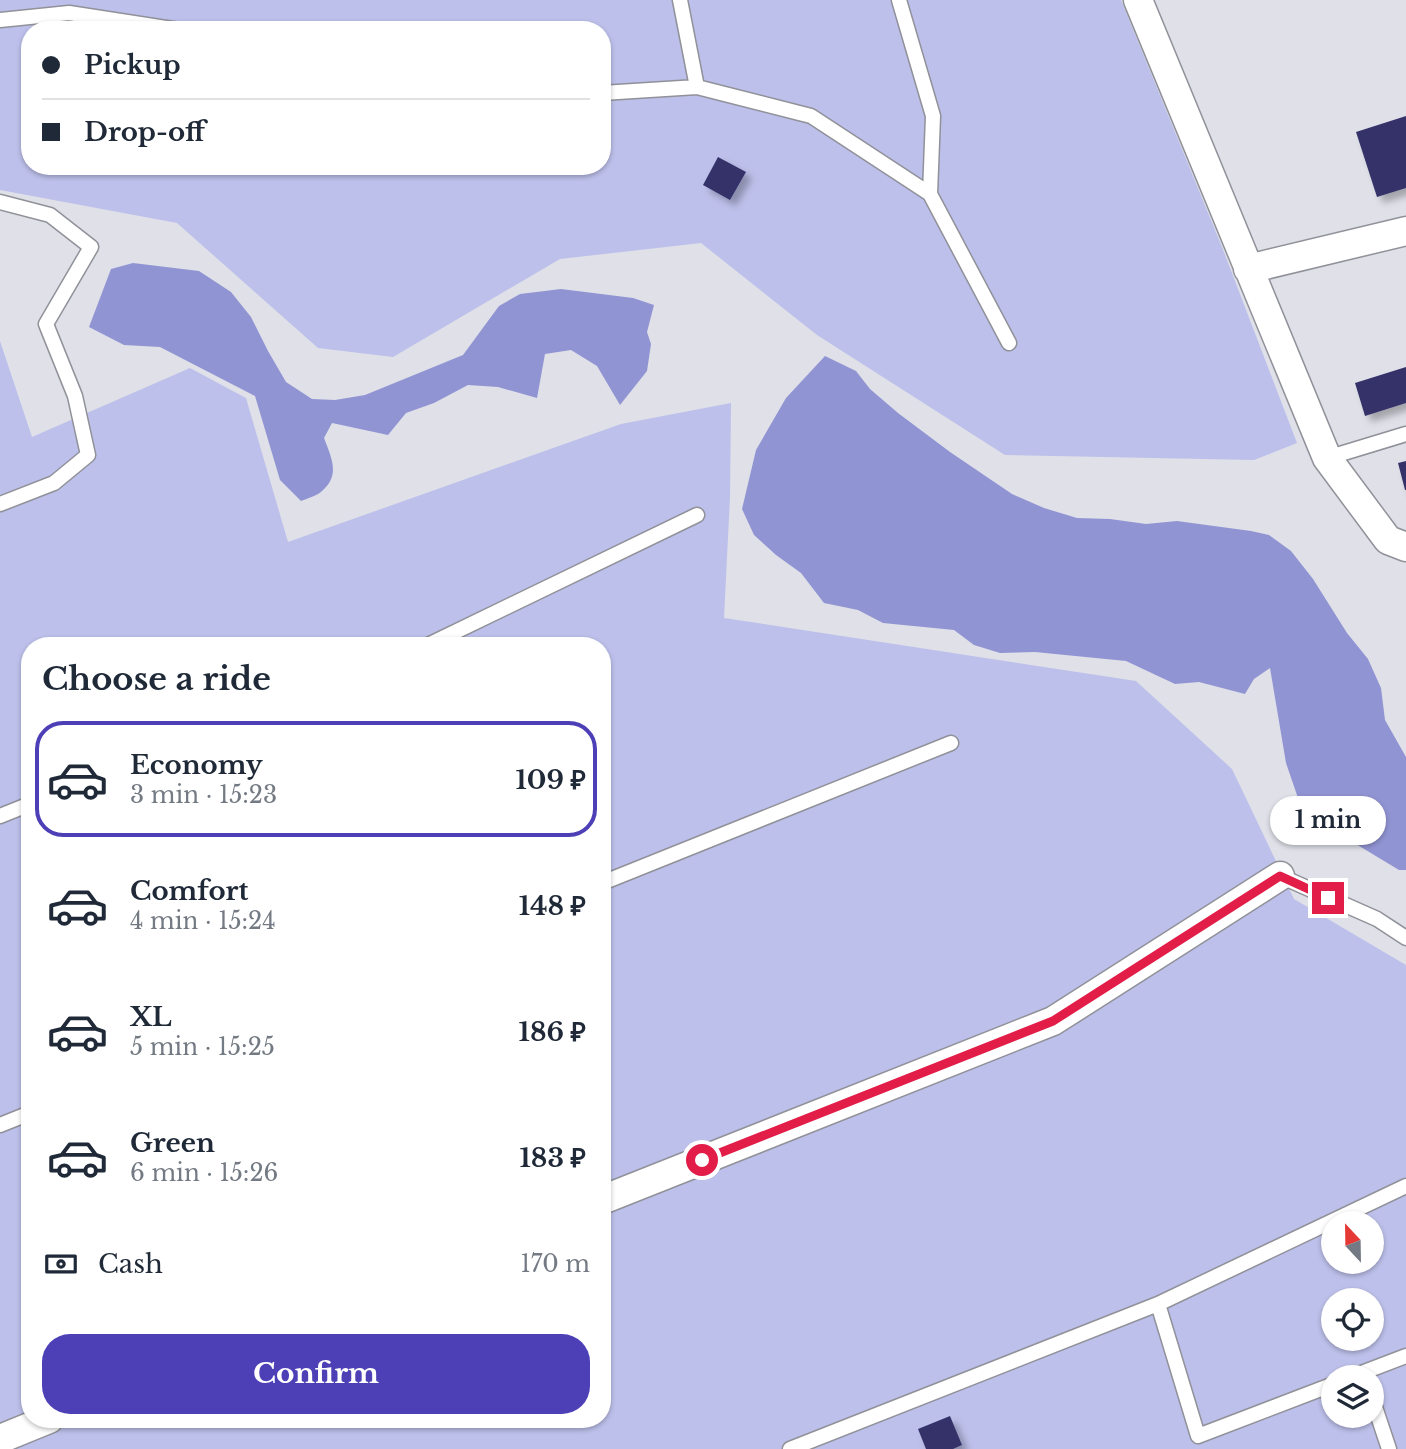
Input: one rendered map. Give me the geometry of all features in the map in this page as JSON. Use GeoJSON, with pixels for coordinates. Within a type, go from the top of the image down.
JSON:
{"type":"FeatureCollection","features":[{"type":"Feature","properties":{"kind":"street"},"geometry":{"type":"LineString","coordinates":[[1138,0],[1327,458],[1388,540],[1406,547]]}},
{"type":"Feature","properties":{"kind":"street"},"geometry":{"type":"LineString","coordinates":[[1248,269],[1406,232]]}},
{"type":"Feature","properties":{"kind":"street"},"geometry":{"type":"LineString","coordinates":[[611,1196],[1053,1021],[1280,876]]}},
{"type":"Feature","properties":{"kind":"street"},"geometry":{"type":"LineString","coordinates":[[0,1439],[27,1428]]}},
{"type":"Feature","properties":{"kind":"lane"},"geometry":{"type":"LineString","coordinates":[[680,0],[697,87]]}},
{"type":"Feature","properties":{"kind":"lane"},"geometry":{"type":"LineString","coordinates":[[899,0],[933,116],[930,194]]}},
{"type":"Feature","properties":{"kind":"lane"},"geometry":{"type":"LineString","coordinates":[[0,20],[69,13],[121,21]]}},
{"type":"Feature","properties":{"kind":"lane"},"geometry":{"type":"LineString","coordinates":[[611,92],[697,87],[811,116],[930,194],[1009,343]]}},
{"type":"Feature","properties":{"kind":"lane"},"geometry":{"type":"LineString","coordinates":[[0,202],[50,215],[91,247],[46,324],[75,396],[88,454],[54,482],[0,504]]}},
{"type":"Feature","properties":{"kind":"lane"},"geometry":{"type":"LineString","coordinates":[[1327,458],[1406,434]]}},
{"type":"Feature","properties":{"kind":"lane"},"geometry":{"type":"LineString","coordinates":[[445,637],[697,515]]}},
{"type":"Feature","properties":{"kind":"lane"},"geometry":{"type":"LineString","coordinates":[[611,879],[951,743]]}},
{"type":"Feature","properties":{"kind":"lane"},"geometry":{"type":"LineString","coordinates":[[0,816],[21,808]]}},
{"type":"Feature","properties":{"kind":"lane"},"geometry":{"type":"LineString","coordinates":[[1280,876],[1377,919],[1406,938]]}},
{"type":"Feature","properties":{"kind":"lane"},"geometry":{"type":"LineString","coordinates":[[0,1125],[21,1117]]}},
{"type":"Feature","properties":{"kind":"lane"},"geometry":{"type":"LineString","coordinates":[[790,1449],[1158,1304],[1406,1186]]}},
{"type":"Feature","properties":{"kind":"lane"},"geometry":{"type":"LineString","coordinates":[[1158,1304],[1198,1436],[1321,1389]]}},
{"type":"Feature","properties":{"kind":"lane"},"geometry":{"type":"LineString","coordinates":[[1384,1366],[1406,1356]]}},
{"type":"Feature","properties":{"kind":"lane"},"geometry":{"type":"LineString","coordinates":[[1382,1428],[1389,1449]]}},
{"type":"Feature","properties":{"kind":"shaded area"},"geometry":{"type":"Polygon","coordinates":[[[0,0],[1121,0],[1222,247],[1297,443],[1254,460],[1005,455],[817,335],[701,243],[560,259],[393,357],[318,348],[177,223],[0,190],[0,0]]]}},
{"type":"Feature","properties":{"kind":"shaded area"},"geometry":{"type":"Polygon","coordinates":[[[133,263],[199,271],[231,292],[251,317],[286,382],[312,399],[335,400],[365,395],[463,355],[499,306],[520,294],[561,289],[633,298],[654,305],[647,332],[651,344],[647,371],[620,405],[597,366],[571,350],[545,354],[537,398],[498,387],[468,385],[434,403],[406,413],[388,435],[332,423],[324,438],[333,466],[331,479],[320,493],[301,501],[280,480],[255,396],[160,347],[124,345],[89,327],[111,269],[133,263]]]}},
{"type":"Feature","properties":{"kind":"shaded area"},"geometry":{"type":"Polygon","coordinates":[[[0,341],[32,437],[190,368],[246,398],[288,542],[621,424],[731,403],[724,618],[1136,681],[1232,769],[1294,899],[1406,965],[1406,1449],[0,1449],[0,341]]]}},
{"type":"Feature","properties":{"kind":"shaded area"},"geometry":{"type":"Polygon","coordinates":[[[825,356],[856,371],[870,389],[950,452],[1012,494],[1044,508],[1077,518],[1146,524],[1177,521],[1251,531],[1269,535],[1291,551],[1368,659],[1381,688],[1385,720],[1406,757],[1406,870],[1399,870],[1341,835],[1298,798],[1286,763],[1270,668],[1254,679],[1245,694],[1199,682],[1175,684],[1126,661],[1035,652],[1000,653],[974,645],[954,630],[883,623],[858,610],[824,603],[801,573],[754,535],[742,509],[756,450],[786,398],[825,356]]]}},
{"type":"Feature","properties":{"kind":"building"},"geometry":{"type":"Polygon","coordinates":[[[1406,116],[1406,188],[1377,197],[1356,132],[1406,116]]]}},
{"type":"Feature","properties":{"kind":"building"},"geometry":{"type":"Polygon","coordinates":[[[718,157],[746,172],[730,200],[703,185],[718,157]]]}},
{"type":"Feature","properties":{"kind":"building"},"geometry":{"type":"Polygon","coordinates":[[[1406,367],[1406,403],[1365,416],[1355,383],[1406,367]]]}},
{"type":"Feature","properties":{"kind":"building"},"geometry":{"type":"Polygon","coordinates":[[[1406,461],[1406,490],[1405,490],[1398,463],[1406,461]]]}},
{"type":"Feature","properties":{"kind":"building"},"geometry":{"type":"Polygon","coordinates":[[[950,1416],[962,1445],[953,1449],[926,1449],[918,1429],[950,1416]]]}},
{"type":"Feature","properties":{"kind":"route"},"geometry":{"type":"LineString","coordinates":[[702,1160],[1053,1021],[1280,876],[1328,898]]}}]}
